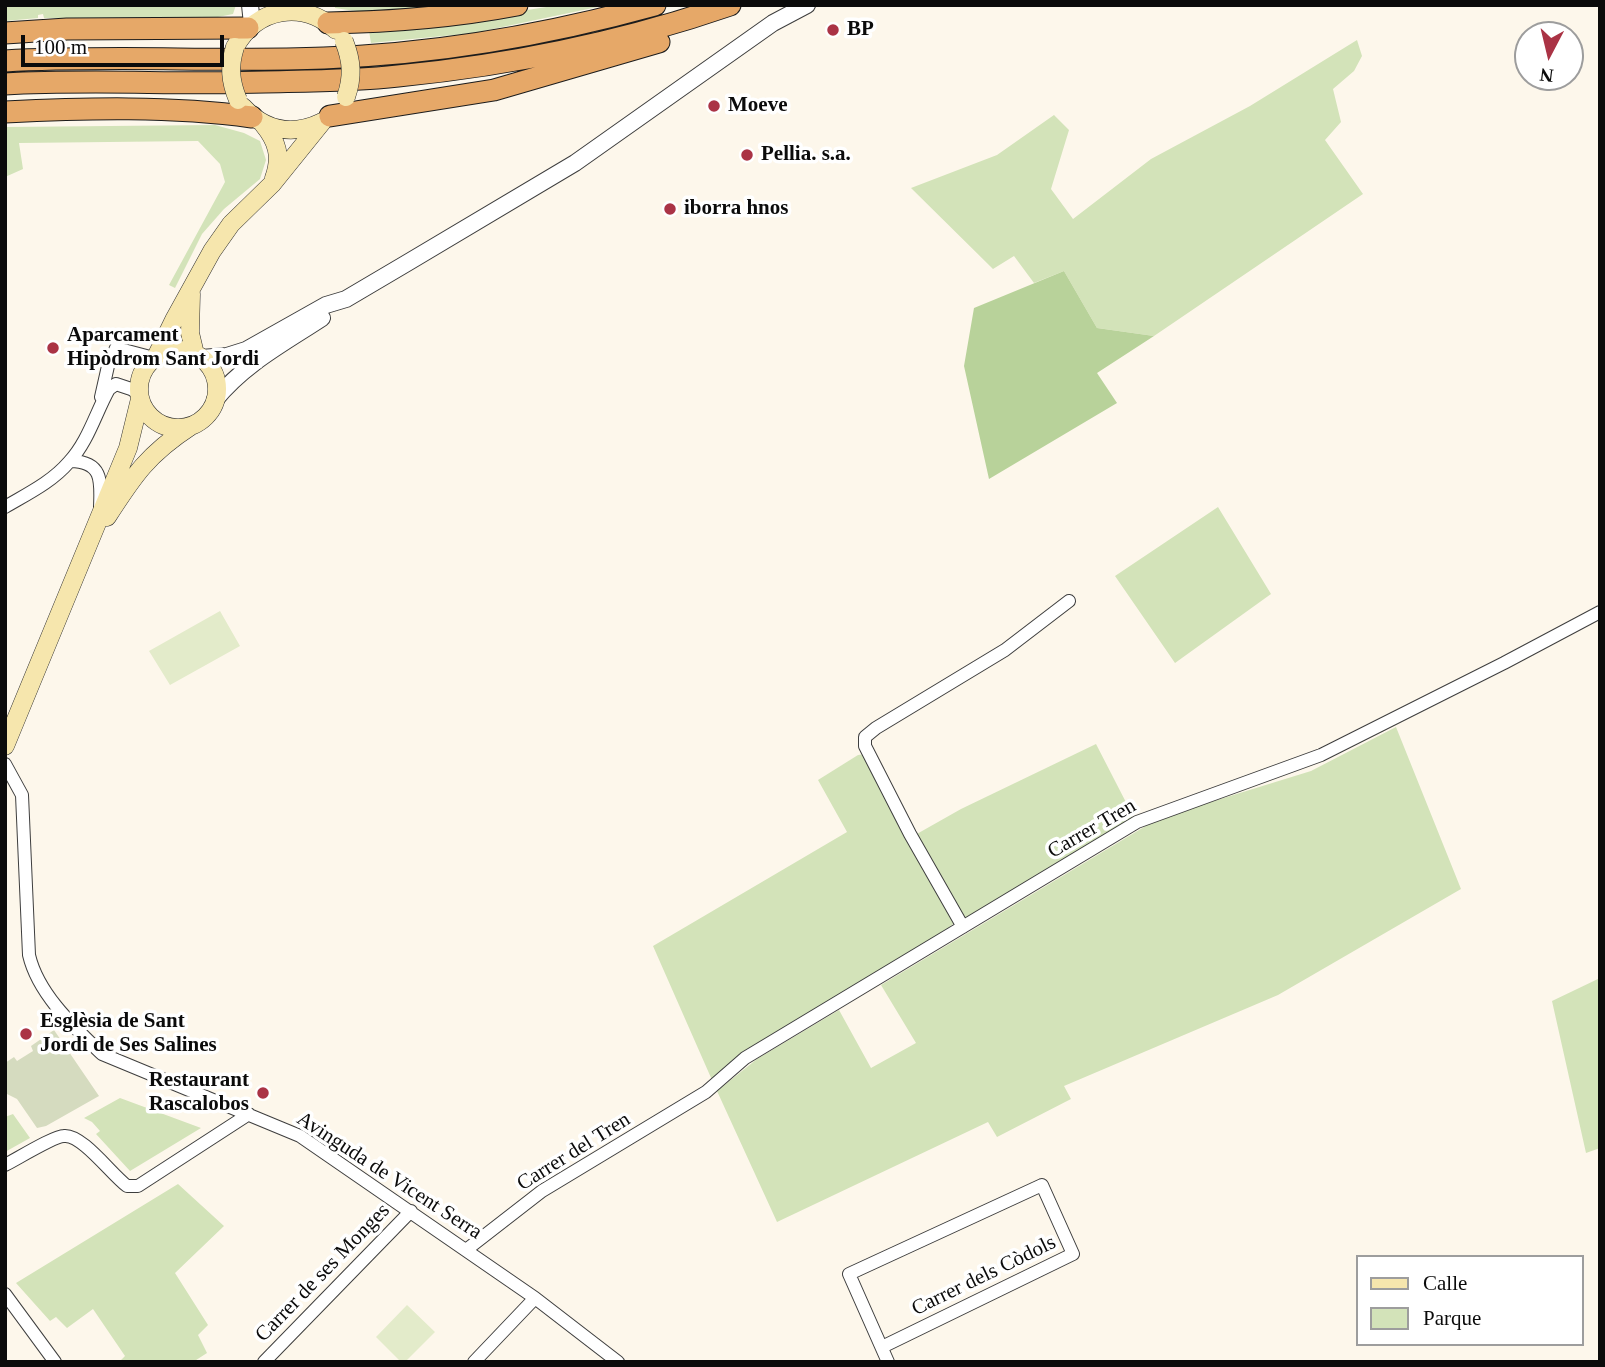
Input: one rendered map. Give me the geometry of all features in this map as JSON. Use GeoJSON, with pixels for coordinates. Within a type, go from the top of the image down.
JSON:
{"type":"FeatureCollection","features":[{"type":"Feature","properties":{"kind":"highway"},"geometry":{"type":"LineString","coordinates":[[326,16],[378,23],[517,5]]}},
{"type":"Feature","properties":{"kind":"highway"},"geometry":{"type":"LineString","coordinates":[[5,61],[258,60],[399,53],[543,32],[655,5]]}},
{"type":"Feature","properties":{"kind":"highway"},"geometry":{"type":"LineString","coordinates":[[5,83],[121,80],[262,83],[396,77],[476,67],[595,44],[659,28],[730,5]]}},
{"type":"Feature","properties":{"kind":"highway"},"geometry":{"type":"LineString","coordinates":[[326,119],[494,90],[533,80],[670,39],[716,20],[739,5]]}},
{"type":"Feature","properties":{"kind":"highway"},"geometry":{"type":"LineString","coordinates":[[5,33],[67,29],[250,26]]}},
{"type":"Feature","properties":{"kind":"highway"},"geometry":{"type":"LineString","coordinates":[[5,113],[64,109],[148,109],[217,112],[257,120]]}},
{"type":"Feature","properties":{"kind":"main road"},"geometry":{"type":"LineString","coordinates":[[5,746],[128,448],[141,376],[156,357],[212,251],[231,224],[272,184],[345,97],[351,81],[351,65],[344,41],[326,16],[288,8],[268,15],[250,26],[235,47],[232,57],[231,79],[238,100],[271,134],[278,150],[277,170],[272,184]]}},
{"type":"Feature","properties":{"kind":"main road"},"geometry":{"type":"LineString","coordinates":[[257,120],[274,128],[299,130],[326,119]]}},
{"type":"Feature","properties":{"kind":"main road"},"geometry":{"type":"LineString","coordinates":[[191,291],[190,333],[198,356]]}},
{"type":"Feature","properties":{"kind":"main road"},"geometry":{"type":"LineString","coordinates":[[88,547],[143,464],[158,448],[210,410],[215,400],[215,377],[209,366],[198,356],[176,350],[156,357]]}},
{"type":"Feature","properties":{"kind":"main road"},"geometry":{"type":"LineString","coordinates":[[139,397],[146,411],[155,420],[167,426],[193,424]]}},
{"type":"Feature","properties":{"kind":"street"},"geometry":{"type":"LineString","coordinates":[[250,5],[250,26]]}},
{"type":"Feature","properties":{"kind":"street"},"geometry":{"type":"LineString","coordinates":[[198,356],[227,356],[246,350],[324,312],[575,163],[773,23],[807,5]]}},
{"type":"Feature","properties":{"kind":"street"},"geometry":{"type":"LineString","coordinates":[[215,400],[246,367],[324,312]]}},
{"type":"Feature","properties":{"kind":"street"},"geometry":{"type":"LineString","coordinates":[[99,408],[108,366],[116,348],[156,357]]}},
{"type":"Feature","properties":{"kind":"street"},"geometry":{"type":"LineString","coordinates":[[5,507],[53,478],[71,461],[109,389],[116,384],[131,389],[139,397]]}},
{"type":"Feature","properties":{"kind":"street"},"geometry":{"type":"LineString","coordinates":[[71,461],[83,461],[99,476],[99,517]]}},
{"type":"Feature","properties":{"kind":"street"},"geometry":{"type":"LineString","coordinates":[[963,927],[910,834],[865,746],[865,737],[1004,650],[1069,601]]}},
{"type":"Feature","properties":{"kind":"street","name":"Carrer Tren"},"geometry":{"type":"LineString","coordinates":[[706,1092],[745,1058],[1137,822],[1321,755],[1600,612]]}},
{"type":"Feature","properties":{"kind":"street","name":"Avinguda de Vicent Serra"},"geometry":{"type":"LineString","coordinates":[[5,764],[22,795],[29,955],[33,971],[49,995],[102,1054],[300,1136],[535,1298],[618,1362]]}},
{"type":"Feature","properties":{"kind":"street","name":"Carrer del Tren"},"geometry":{"type":"LineString","coordinates":[[466,1250],[542,1191],[706,1092]]}},
{"type":"Feature","properties":{"kind":"street"},"geometry":{"type":"LineString","coordinates":[[5,1166],[62,1135],[74,1137],[83,1144],[127,1186],[138,1186],[249,1114]]}},
{"type":"Feature","properties":{"kind":"street","name":"Carrer dels Còdols"},"geometry":{"type":"LineString","coordinates":[[1042,1185],[1073,1254],[882,1347],[849,1274],[1042,1185]]}},
{"type":"Feature","properties":{"kind":"street","name":"Carrer de ses Monges"},"geometry":{"type":"LineString","coordinates":[[264,1362],[411,1211]]}},
{"type":"Feature","properties":{"kind":"street"},"geometry":{"type":"LineString","coordinates":[[5,1294],[55,1362]]}},
{"type":"Feature","properties":{"kind":"street"},"geometry":{"type":"LineString","coordinates":[[474,1362],[535,1298]]}},
{"type":"Feature","properties":{"kind":"street"},"geometry":{"type":"LineString","coordinates":[[882,1347],[888,1362]]}},
{"type":"Feature","properties":{"kind":"green space"},"geometry":{"type":"Polygon","coordinates":[[[5,5],[236,5],[233,14],[218,17],[218,21],[44,18],[43,14],[38,15],[38,18],[5,21],[5,5]]]}},
{"type":"Feature","properties":{"kind":"green space"},"geometry":{"type":"Polygon","coordinates":[[[335,5],[453,5],[379,12],[335,8],[335,5]]]}},
{"type":"Feature","properties":{"kind":"green space"},"geometry":{"type":"Polygon","coordinates":[[[559,5],[607,5],[474,33],[371,43],[369,31],[438,24],[559,5]]]}},
{"type":"Feature","properties":{"kind":"green space"},"geometry":{"type":"Polygon","coordinates":[[[1357,40],[1362,56],[1354,71],[1333,89],[1341,122],[1325,140],[1363,194],[1154,336],[1097,328],[1064,271],[1034,283],[1014,256],[993,269],[911,188],[997,155],[1054,115],[1069,130],[1051,189],[1073,219],[1151,159],[1250,106],[1357,40]]]}},
{"type":"Feature","properties":{"kind":"green space"},"geometry":{"type":"Polygon","coordinates":[[[215,125],[244,133],[260,141],[266,160],[260,179],[224,209],[202,234],[175,288],[169,285],[225,182],[220,164],[198,141],[19,143],[23,169],[5,177],[5,127],[215,125]]]}},
{"type":"Feature","properties":{"kind":"green space"},"geometry":{"type":"Polygon","coordinates":[[[1064,271],[1097,328],[1154,336],[1097,373],[1117,403],[989,479],[964,366],[974,308],[1064,271]]]}},
{"type":"Feature","properties":{"kind":"green space"},"geometry":{"type":"Polygon","coordinates":[[[1218,507],[1271,594],[1175,663],[1115,576],[1218,507]]]}},
{"type":"Feature","properties":{"kind":"green space"},"geometry":{"type":"Polygon","coordinates":[[[220,611],[240,646],[170,685],[149,651],[220,611]]]}},
{"type":"Feature","properties":{"kind":"green space"},"geometry":{"type":"Polygon","coordinates":[[[1396,727],[1461,889],[1278,995],[1064,1086],[1071,1099],[997,1137],[988,1122],[777,1222],[717,1091],[757,1059],[839,1010],[871,1068],[916,1043],[881,985],[1159,818],[1311,771],[1396,727]]]}},
{"type":"Feature","properties":{"kind":"green space"},"geometry":{"type":"Polygon","coordinates":[[[1096,744],[1132,818],[965,919],[915,835],[961,809],[1096,744]]]}},
{"type":"Feature","properties":{"kind":"green space"},"geometry":{"type":"Polygon","coordinates":[[[865,754],[954,923],[712,1080],[653,946],[847,832],[818,780],[858,755],[865,754]]]}},
{"type":"Feature","properties":{"kind":"green space"},"geometry":{"type":"Polygon","coordinates":[[[1600,978],[1600,1148],[1586,1153],[1552,1001],[1600,978]]]}},
{"type":"Feature","properties":{"kind":"green space"},"geometry":{"type":"Polygon","coordinates":[[[54,1030],[99,1096],[46,1126],[37,1128],[17,1099],[5,1093],[5,1063],[14,1057],[17,1061],[33,1051],[31,1046],[54,1030]]]}},
{"type":"Feature","properties":{"kind":"green space"},"geometry":{"type":"Polygon","coordinates":[[[120,1098],[201,1128],[130,1171],[96,1134],[100,1131],[84,1118],[120,1098]]]}},
{"type":"Feature","properties":{"kind":"green space"},"geometry":{"type":"Polygon","coordinates":[[[13,1114],[30,1138],[5,1152],[5,1117],[13,1114]]]}},
{"type":"Feature","properties":{"kind":"green space"},"geometry":{"type":"Polygon","coordinates":[[[178,1184],[224,1226],[175,1273],[208,1325],[198,1335],[207,1353],[193,1362],[119,1362],[125,1356],[93,1309],[67,1328],[56,1317],[50,1321],[16,1283],[178,1184]]]}},
{"type":"Feature","properties":{"kind":"green space"},"geometry":{"type":"Polygon","coordinates":[[[407,1305],[435,1332],[405,1362],[401,1362],[376,1337],[407,1305]]]}},
{"type":"Feature","properties":{"kind":"place","name":"BP"},"geometry":{"type":"Point","coordinates":[833,30]}},
{"type":"Feature","properties":{"kind":"place","name":"Moeve"},"geometry":{"type":"Point","coordinates":[714,106]}},
{"type":"Feature","properties":{"kind":"place","name":"Pellia. s.a."},"geometry":{"type":"Point","coordinates":[747,155]}},
{"type":"Feature","properties":{"kind":"place","name":"iborra hnos"},"geometry":{"type":"Point","coordinates":[670,209]}},
{"type":"Feature","properties":{"kind":"place","name":"Aparcament Hipòdrom Sant Jordi"},"geometry":{"type":"Point","coordinates":[53,348]}},
{"type":"Feature","properties":{"kind":"place","name":"Esglèsia de Sant Jordi de Ses Salines"},"geometry":{"type":"Point","coordinates":[26,1034]}},
{"type":"Feature","properties":{"kind":"place","name":"Restaurant Rascalobos"},"geometry":{"type":"Point","coordinates":[263,1093]}}]}
